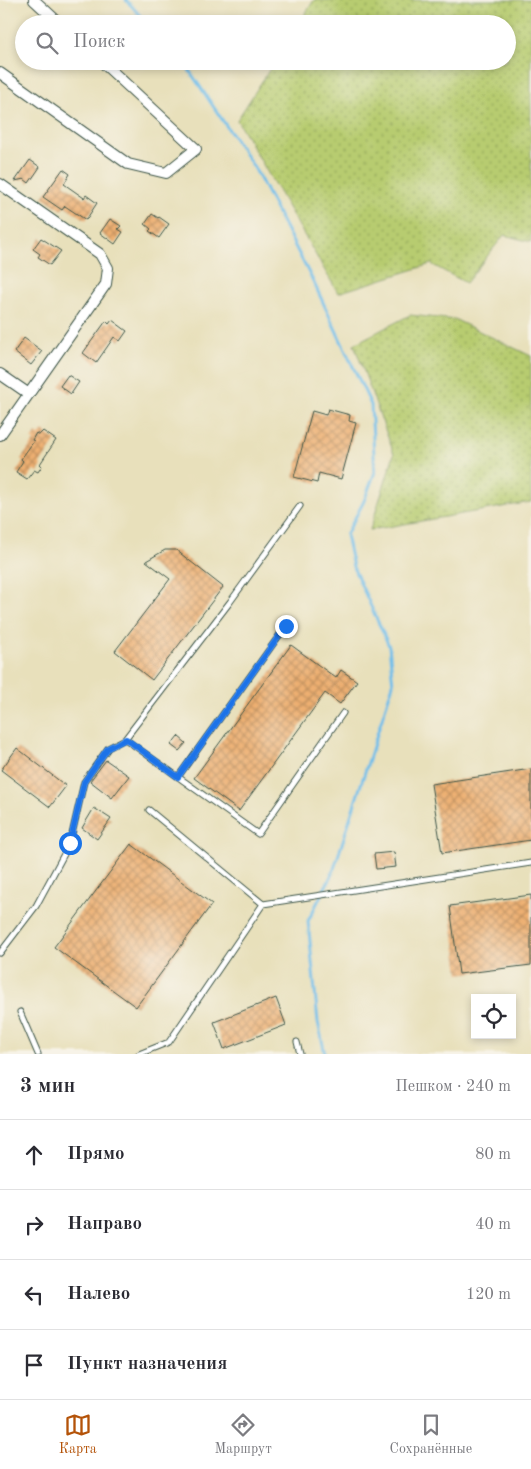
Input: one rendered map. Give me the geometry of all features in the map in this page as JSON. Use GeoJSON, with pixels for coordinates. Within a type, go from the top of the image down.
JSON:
{"type":"FeatureCollection","features":[{"type":"Feature","properties":{"kind":"street"},"geometry":{"type":"LineString","coordinates":[[34,0],[50,15]]}},
{"type":"Feature","properties":{"kind":"street"},"geometry":{"type":"LineString","coordinates":[[0,73],[128,164],[166,173],[196,149],[111,70]]}},
{"type":"Feature","properties":{"kind":"street"},"geometry":{"type":"LineString","coordinates":[[0,184],[100,254],[108,268],[106,284],[0,435]]}},
{"type":"Feature","properties":{"kind":"street"},"geometry":{"type":"LineString","coordinates":[[0,374],[29,394]]}},
{"type":"Feature","properties":{"kind":"lane"},"geometry":{"type":"LineString","coordinates":[[0,953],[36,906],[70,843],[84,782],[108,748],[126,739],[300,506]]}},
{"type":"Feature","properties":{"kind":"lane"},"geometry":{"type":"LineString","coordinates":[[178,777],[286,626]]}},
{"type":"Feature","properties":{"kind":"lane"},"geometry":{"type":"LineString","coordinates":[[126,739],[258,834],[343,713]]}},
{"type":"Feature","properties":{"kind":"lane"},"geometry":{"type":"LineString","coordinates":[[149,810],[263,904]]}},
{"type":"Feature","properties":{"kind":"lane"},"geometry":{"type":"LineString","coordinates":[[139,1054],[168,1042],[263,904],[531,863]]}},
{"type":"Feature","properties":{"kind":"lane"},"geometry":{"type":"LineString","coordinates":[[20,1012],[38,1054]]}},
{"type":"Feature","properties":{"kind":"lane"},"geometry":{"type":"LineString","coordinates":[[297,1042],[300,1054]]}},
{"type":"Feature","properties":{"kind":"green space"},"geometry":{"type":"Polygon","coordinates":[[[314,0],[531,0],[531,242],[504,235],[466,283],[431,264],[338,293],[237,120],[269,70],[516,70],[516,15],[305,15],[314,0]]]}},
{"type":"Feature","properties":{"kind":"green space"},"geometry":{"type":"Polygon","coordinates":[[[410,315],[456,320],[531,356],[531,502],[370,530],[394,454],[354,344],[410,315]]]}},
{"type":"Feature","properties":{"kind":"building"},"geometry":{"type":"Polygon","coordinates":[[[30,160],[40,167],[29,183],[24,179],[15,181],[30,160]]]}},
{"type":"Feature","properties":{"kind":"building"},"geometry":{"type":"Polygon","coordinates":[[[63,169],[70,174],[64,184],[84,198],[86,195],[97,203],[86,220],[65,206],[62,210],[43,197],[63,169]]]}},
{"type":"Feature","properties":{"kind":"building"},"geometry":{"type":"Polygon","coordinates":[[[152,214],[169,224],[159,238],[149,231],[151,229],[145,224],[152,214]]]}},
{"type":"Feature","properties":{"kind":"building"},"geometry":{"type":"Polygon","coordinates":[[[110,219],[121,226],[118,229],[123,232],[115,244],[100,233],[110,219]]]}},
{"type":"Feature","properties":{"kind":"building"},"geometry":{"type":"Polygon","coordinates":[[[41,238],[61,251],[50,265],[38,257],[40,254],[33,249],[41,238]]]}},
{"type":"Feature","properties":{"kind":"building"},"geometry":{"type":"Polygon","coordinates":[[[112,320],[127,331],[120,341],[114,337],[96,363],[83,353],[106,321],[109,324],[112,320]]]}},
{"type":"Feature","properties":{"kind":"building"},"geometry":{"type":"Polygon","coordinates":[[[24,338],[42,351],[31,365],[14,352],[24,338]]]}},
{"type":"Feature","properties":{"kind":"building"},"geometry":{"type":"Polygon","coordinates":[[[68,375],[79,382],[71,394],[60,386],[68,375]]]}},
{"type":"Feature","properties":{"kind":"building"},"geometry":{"type":"Polygon","coordinates":[[[328,409],[350,415],[349,421],[356,423],[341,479],[319,473],[317,483],[294,477],[312,411],[326,415],[328,409]]]}},
{"type":"Feature","properties":{"kind":"building"},"geometry":{"type":"Polygon","coordinates":[[[43,431],[56,440],[40,464],[42,466],[38,472],[34,470],[27,479],[16,472],[23,461],[21,459],[34,441],[32,440],[36,433],[39,435],[43,431]]]}},
{"type":"Feature","properties":{"kind":"building"},"geometry":{"type":"Polygon","coordinates":[[[165,550],[176,550],[223,587],[152,680],[115,651],[170,579],[146,561],[165,550]]]}},
{"type":"Feature","properties":{"kind":"building"},"geometry":{"type":"Polygon","coordinates":[[[291,645],[336,678],[341,670],[357,681],[340,704],[325,693],[239,811],[194,778],[291,645]]]}},
{"type":"Feature","properties":{"kind":"building"},"geometry":{"type":"Polygon","coordinates":[[[178,736],[186,743],[179,751],[171,745],[178,736]]]}},
{"type":"Feature","properties":{"kind":"building"},"geometry":{"type":"Polygon","coordinates":[[[17,748],[66,786],[50,807],[1,770],[17,748]]]}},
{"type":"Feature","properties":{"kind":"building"},"geometry":{"type":"Polygon","coordinates":[[[106,760],[129,776],[112,798],[90,781],[106,760]]]}},
{"type":"Feature","properties":{"kind":"building"},"geometry":{"type":"Polygon","coordinates":[[[531,769],[531,840],[442,853],[431,784],[531,769]]]}},
{"type":"Feature","properties":{"kind":"building"},"geometry":{"type":"Polygon","coordinates":[[[94,808],[111,819],[97,839],[82,828],[94,808]]]}},
{"type":"Feature","properties":{"kind":"building"},"geometry":{"type":"Polygon","coordinates":[[[131,844],[212,904],[136,1007],[54,947],[131,844]]]}},
{"type":"Feature","properties":{"kind":"building"},"geometry":{"type":"Polygon","coordinates":[[[394,852],[396,867],[376,869],[374,854],[394,852]]]}},
{"type":"Feature","properties":{"kind":"building"},"geometry":{"type":"Polygon","coordinates":[[[531,895],[531,965],[459,974],[450,906],[531,895]]]}},
{"type":"Feature","properties":{"kind":"building"},"geometry":{"type":"Polygon","coordinates":[[[276,998],[286,1025],[224,1049],[214,1022],[276,998]]]}},
{"type":"Feature","properties":{"kind":"waterway"},"geometry":{"type":"LineString","coordinates":[[126,0],[140,15]]}},
{"type":"Feature","properties":{"kind":"waterway"},"geometry":{"type":"LineString","coordinates":[[189,70],[255,169],[313,281],[371,405],[375,472],[364,501],[346,535],[353,567],[389,646],[393,684],[333,872],[308,921],[318,1022],[325,1054]]}},
{"type":"Feature","properties":{"kind":"route"},"geometry":{"type":"LineString","coordinates":[[70,843],[84,782],[108,748],[126,739],[178,777],[286,626]]}}]}
